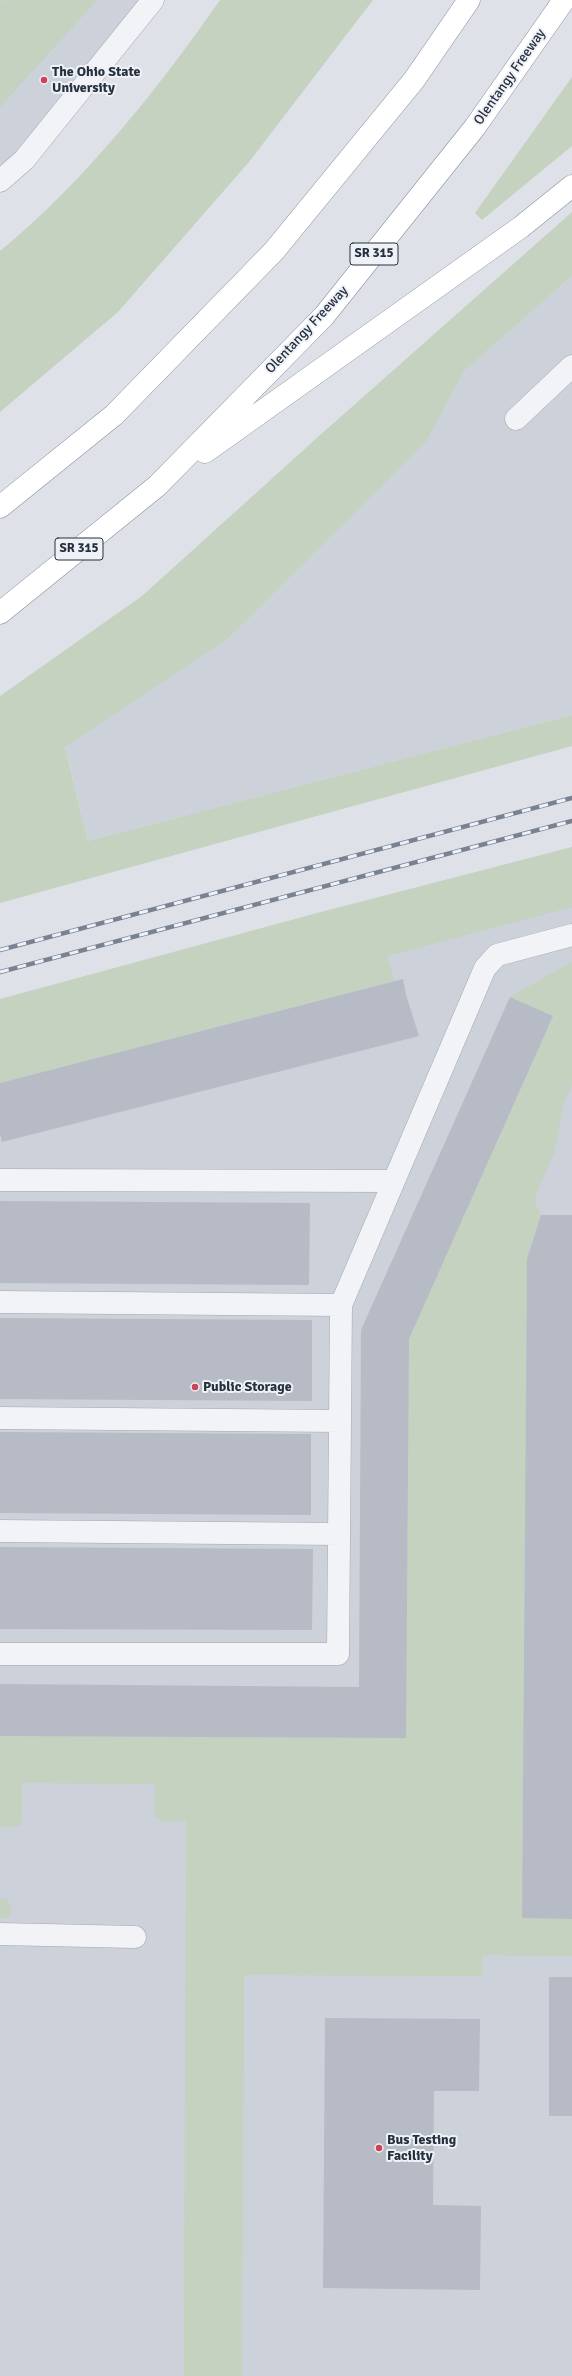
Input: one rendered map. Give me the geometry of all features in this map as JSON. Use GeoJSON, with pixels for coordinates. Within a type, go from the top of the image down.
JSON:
{"type":"FeatureCollection","features":[{"type":"Feature","properties":{"kind":"highway"},"geometry":{"type":"LineString","coordinates":[[414,80],[456,0]]}},
{"type":"Feature","properties":{"kind":"highway"},"geometry":{"type":"LineString","coordinates":[[0,507],[114,414],[274,251],[414,80],[469,0]]}},
{"type":"Feature","properties":{"kind":"highway","name":"Olentangy Freeway"},"geometry":{"type":"LineString","coordinates":[[0,613],[157,486],[324,316],[475,127],[564,0]]}},
{"type":"Feature","properties":{"kind":"highway"},"geometry":{"type":"LineString","coordinates":[[157,486],[521,227],[572,186]]}},
{"type":"Feature","properties":{"kind":"street"},"geometry":{"type":"LineString","coordinates":[[0,181],[24,160],[154,0]]}},
{"type":"Feature","properties":{"kind":"street"},"geometry":{"type":"LineString","coordinates":[[516,419],[572,366]]}},
{"type":"Feature","properties":{"kind":"street"},"geometry":{"type":"LineString","coordinates":[[0,1654],[338,1654],[340,1306],[485,968],[498,955],[572,935]]}},
{"type":"Feature","properties":{"kind":"street"},"geometry":{"type":"LineString","coordinates":[[0,1180],[394,1181]]}},
{"type":"Feature","properties":{"kind":"street"},"geometry":{"type":"LineString","coordinates":[[0,1302],[340,1306]]}},
{"type":"Feature","properties":{"kind":"street"},"geometry":{"type":"LineString","coordinates":[[0,1418],[340,1421]]}},
{"type":"Feature","properties":{"kind":"street"},"geometry":{"type":"LineString","coordinates":[[0,1531],[339,1534]]}},
{"type":"Feature","properties":{"kind":"street"},"geometry":{"type":"LineString","coordinates":[[0,1934],[135,1937]]}},
{"type":"Feature","properties":{"kind":"shaded area","name":"The Ohio State University"},"geometry":{"type":"Polygon","coordinates":[[[0,0],[153,0],[0,181],[0,0]]]}},
{"type":"Feature","properties":{"kind":"shaded area"},"geometry":{"type":"Polygon","coordinates":[[[572,276],[572,715],[88,841],[65,746],[229,638],[427,441],[464,371],[572,276]]]}},
{"type":"Feature","properties":{"kind":"shaded area"},"geometry":{"type":"Polygon","coordinates":[[[572,847],[572,2376],[0,2376],[0,1068],[572,847]]]}},
{"type":"Feature","properties":{"kind":"green space"},"geometry":{"type":"Polygon","coordinates":[[[97,0],[0,107],[0,1],[97,0]]]}},
{"type":"Feature","properties":{"kind":"green space"},"geometry":{"type":"Polygon","coordinates":[[[220,0],[373,0],[249,162],[118,312],[0,412],[0,251],[31,224],[90,165],[172,67],[220,0]]]}},
{"type":"Feature","properties":{"kind":"green space"},"geometry":{"type":"Polygon","coordinates":[[[572,77],[572,146],[482,220],[475,213],[572,77]]]}},
{"type":"Feature","properties":{"kind":"green space"},"geometry":{"type":"Polygon","coordinates":[[[572,212],[572,276],[464,371],[427,441],[229,638],[65,747],[88,841],[572,715],[572,746],[0,903],[0,696],[142,596],[319,436],[572,212]]]}},
{"type":"Feature","properties":{"kind":"green space"},"geometry":{"type":"Polygon","coordinates":[[[572,847],[572,907],[387,956],[394,981],[0,1083],[0,999],[317,913],[572,847]]]}},
{"type":"Feature","properties":{"kind":"green space"},"geometry":{"type":"Polygon","coordinates":[[[572,962],[572,1084],[564,1102],[555,1150],[537,1192],[535,1203],[541,1215],[527,1259],[522,1918],[572,1919],[572,1956],[483,1955],[482,1976],[244,1975],[242,2376],[184,2376],[186,1821],[162,1821],[155,1816],[155,1784],[22,1783],[22,1820],[20,1825],[15,1827],[0,1827],[0,1736],[406,1738],[409,1339],[553,1016],[510,997],[572,962]]]}},
{"type":"Feature","properties":{"kind":"green space"},"geometry":{"type":"Polygon","coordinates":[[[0,1899],[6,1899],[11,1906],[11,1914],[7,1918],[0,1918],[0,1899]]]}},
{"type":"Feature","properties":{"kind":"building"},"geometry":{"type":"Polygon","coordinates":[[[403,979],[406,995],[419,1036],[2,1142],[0,1134],[0,1083],[403,979]]]}},
{"type":"Feature","properties":{"kind":"building"},"geometry":{"type":"Polygon","coordinates":[[[510,997],[553,1016],[409,1339],[406,1738],[0,1736],[0,1684],[359,1687],[361,1330],[510,997]]]}},
{"type":"Feature","properties":{"kind":"building"},"geometry":{"type":"Polygon","coordinates":[[[0,1201],[310,1203],[309,1285],[0,1283],[0,1201]]]}},
{"type":"Feature","properties":{"kind":"building"},"geometry":{"type":"Polygon","coordinates":[[[541,1215],[572,1215],[572,1919],[522,1918],[527,1259],[541,1215]]]}},
{"type":"Feature","properties":{"kind":"building"},"geometry":{"type":"Polygon","coordinates":[[[0,1318],[312,1320],[312,1401],[0,1399],[0,1318]]]}},
{"type":"Feature","properties":{"kind":"building"},"geometry":{"type":"Polygon","coordinates":[[[0,1432],[311,1434],[311,1515],[0,1513],[0,1432]]]}},
{"type":"Feature","properties":{"kind":"building"},"geometry":{"type":"Polygon","coordinates":[[[0,1547],[313,1549],[312,1630],[0,1629],[0,1547]]]}},
{"type":"Feature","properties":{"kind":"building"},"geometry":{"type":"Polygon","coordinates":[[[549,1977],[572,1977],[572,2116],[549,2116],[549,1977]]]}},
{"type":"Feature","properties":{"kind":"building","name":"Bus Testing Facility"},"geometry":{"type":"Polygon","coordinates":[[[325,2018],[480,2019],[479,2091],[434,2091],[433,2205],[481,2206],[480,2290],[323,2288],[325,2018]]]}},
{"type":"Feature","properties":{"kind":"railway"},"geometry":{"type":"LineString","coordinates":[[0,950],[572,798]]}},
{"type":"Feature","properties":{"kind":"railway"},"geometry":{"type":"LineString","coordinates":[[0,972],[572,821]]}},
{"type":"Feature","properties":{"kind":"place","name":"The Ohio State University"},"geometry":{"type":"Point","coordinates":[44,80]}},
{"type":"Feature","properties":{"kind":"place","name":"Public Storage"},"geometry":{"type":"Point","coordinates":[195,1387]}},
{"type":"Feature","properties":{"kind":"place","name":"Bus Testing Facility"},"geometry":{"type":"Point","coordinates":[379,2148]}}]}
